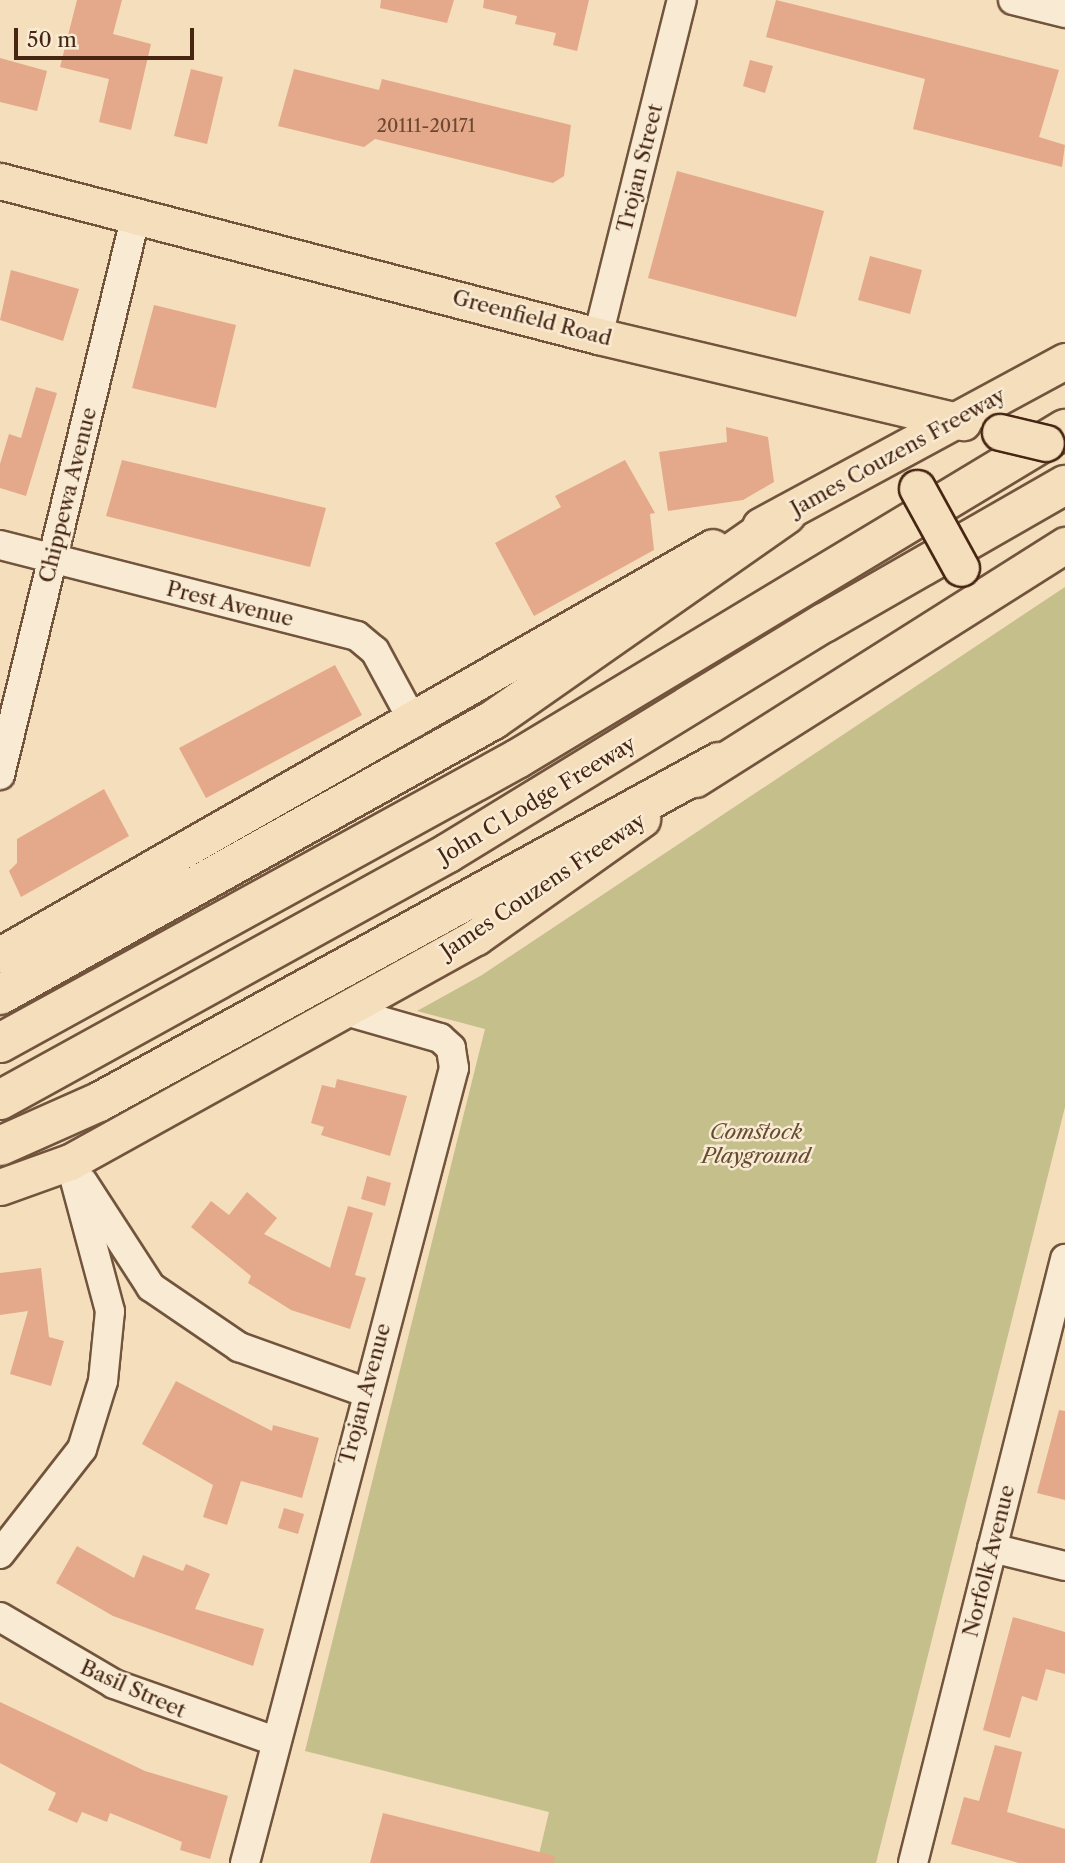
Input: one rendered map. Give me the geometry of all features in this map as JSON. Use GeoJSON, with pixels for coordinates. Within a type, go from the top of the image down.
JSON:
{"type":"FeatureCollection","features":[{"type":"Feature","properties":{"kind":"highway"},"geometry":{"type":"LineString","coordinates":[[0,1043],[458,793],[1065,429]]}},
{"type":"Feature","properties":{"kind":"highway","name":"John C Lodge Freeway"},"geometry":{"type":"LineString","coordinates":[[0,1100],[495,826],[824,623],[1065,485]]}},
{"type":"Feature","properties":{"kind":"highway"},"geometry":{"type":"LineString","coordinates":[[0,995],[493,720],[786,515]]}},
{"type":"Feature","properties":{"kind":"highway"},"geometry":{"type":"LineString","coordinates":[[0,1146],[99,1102],[719,762]]}},
{"type":"Feature","properties":{"kind":"main road","name":"Greenfield Road"},"geometry":{"type":"LineString","coordinates":[[0,181],[598,336],[1065,448]]}},
{"type":"Feature","properties":{"kind":"main road","name":"James Couzens Freeway"},"geometry":{"type":"LineString","coordinates":[[0,955],[414,723],[724,541],[786,515],[953,419],[1065,361]]}},
{"type":"Feature","properties":{"kind":"main road"},"geometry":{"type":"LineString","coordinates":[[853,477],[899,478],[917,488],[961,568],[961,583],[943,618]]}},
{"type":"Feature","properties":{"kind":"main road","name":"James Couzens Freeway"},"geometry":{"type":"LineString","coordinates":[[0,1187],[70,1162],[346,1011],[486,930],[719,762],[943,618],[1065,545]]}},
{"type":"Feature","properties":{"kind":"street","name":"Trojan Street"},"geometry":{"type":"LineString","coordinates":[[598,336],[682,0]]}},
{"type":"Feature","properties":{"kind":"street"},"geometry":{"type":"LineString","coordinates":[[1013,0],[1065,13]]}},
{"type":"Feature","properties":{"kind":"street","name":"Chippewa Avenue"},"geometry":{"type":"LineString","coordinates":[[0,775],[136,215]]}},
{"type":"Feature","properties":{"kind":"street","name":"Prest Avenue"},"geometry":{"type":"LineString","coordinates":[[0,545],[357,636],[374,652],[414,723]]}},
{"type":"Feature","properties":{"kind":"street","name":"Trojan Avenue"},"geometry":{"type":"LineString","coordinates":[[275,1741],[365,1392],[454,1068],[451,1048],[440,1038],[346,1011]]}},
{"type":"Feature","properties":{"kind":"street"},"geometry":{"type":"LineString","coordinates":[[70,1162],[151,1287],[239,1347],[365,1392]]}},
{"type":"Feature","properties":{"kind":"street"},"geometry":{"type":"LineString","coordinates":[[0,1554],[82,1449],[103,1381],[110,1311],[70,1162]]}},
{"type":"Feature","properties":{"kind":"street","name":"Norfolk Avenue"},"geometry":{"type":"LineString","coordinates":[[913,1863],[1065,1259]]}},
{"type":"Feature","properties":{"kind":"street"},"geometry":{"type":"LineString","coordinates":[[992,1548],[1065,1566]]}},
{"type":"Feature","properties":{"kind":"street","name":"Basil Street"},"geometry":{"type":"LineString","coordinates":[[0,1617],[114,1684],[275,1741]]}},
{"type":"Feature","properties":{"kind":"street"},"geometry":{"type":"LineString","coordinates":[[245,1863],[275,1741]]}},
{"type":"Feature","properties":{"kind":"green space","name":"Comstock Playground"},"geometry":{"type":"Polygon","coordinates":[[[1065,587],[1065,1107],[876,1863],[537,1863],[549,1812],[305,1751],[485,1029],[417,1011],[482,975],[1065,587]]]}},
{"type":"Feature","properties":{"kind":"building"},"geometry":{"type":"Polygon","coordinates":[[[77,0],[122,0],[113,34],[151,44],[131,130],[99,122],[109,79],[60,67],[77,0]]]}},
{"type":"Feature","properties":{"kind":"building"},"geometry":{"type":"Polygon","coordinates":[[[381,0],[454,0],[447,23],[380,8],[381,0]]]}},
{"type":"Feature","properties":{"kind":"building"},"geometry":{"type":"Polygon","coordinates":[[[484,0],[589,0],[577,51],[553,45],[556,33],[515,24],[517,16],[483,8],[484,0]]]}},
{"type":"Feature","properties":{"kind":"building"},"geometry":{"type":"Polygon","coordinates":[[[776,0],[1059,70],[1039,137],[1065,145],[1062,167],[913,129],[925,79],[766,37],[776,0]]]}},
{"type":"Feature","properties":{"kind":"building"},"geometry":{"type":"Polygon","coordinates":[[[0,58],[47,71],[37,111],[0,102],[0,58]]]}},
{"type":"Feature","properties":{"kind":"building"},"geometry":{"type":"Polygon","coordinates":[[[750,60],[773,66],[765,93],[743,86],[750,60]]]}},
{"type":"Feature","properties":{"kind":"building"},"geometry":{"type":"Polygon","coordinates":[[[191,69],[223,77],[207,144],[174,136],[191,69]]]}},
{"type":"Feature","properties":{"kind":"building"},"geometry":{"type":"Polygon","coordinates":[[[294,69],[379,90],[382,79],[571,125],[564,176],[553,183],[375,139],[364,147],[278,126],[294,69]]]}},
{"type":"Feature","properties":{"kind":"building"},"geometry":{"type":"Polygon","coordinates":[[[677,171],[824,211],[796,317],[648,278],[677,171]]]}},
{"type":"Feature","properties":{"kind":"building"},"geometry":{"type":"Polygon","coordinates":[[[870,256],[922,270],[910,314],[858,300],[870,256]]]}},
{"type":"Feature","properties":{"kind":"building"},"geometry":{"type":"Polygon","coordinates":[[[11,270],[79,289],[63,341],[0,320],[11,270]]]}},
{"type":"Feature","properties":{"kind":"building"},"geometry":{"type":"Polygon","coordinates":[[[154,305],[236,325],[216,408],[132,388],[154,305]]]}},
{"type":"Feature","properties":{"kind":"building"},"geometry":{"type":"Polygon","coordinates":[[[36,387],[57,393],[26,496],[0,488],[0,464],[9,434],[21,438],[36,387]]]}},
{"type":"Feature","properties":{"kind":"building"},"geometry":{"type":"Polygon","coordinates":[[[726,427],[768,437],[774,482],[743,500],[668,511],[659,452],[727,442],[726,427]]]}},
{"type":"Feature","properties":{"kind":"building"},"geometry":{"type":"Polygon","coordinates":[[[122,460],[326,508],[310,567],[106,516],[122,460]]]}},
{"type":"Feature","properties":{"kind":"building"},"geometry":{"type":"Polygon","coordinates":[[[625,460],[655,513],[650,514],[654,550],[534,616],[495,543],[561,507],[555,496],[625,460]]]}},
{"type":"Feature","properties":{"kind":"building"},"geometry":{"type":"Polygon","coordinates":[[[335,665],[362,715],[206,798],[179,748],[335,665]]]}},
{"type":"Feature","properties":{"kind":"building"},"geometry":{"type":"Polygon","coordinates":[[[104,789],[129,836],[21,897],[9,871],[17,863],[17,839],[104,789]]]}},
{"type":"Feature","properties":{"kind":"building"},"geometry":{"type":"Polygon","coordinates":[[[337,1079],[407,1096],[390,1156],[321,1135],[324,1127],[311,1123],[322,1085],[335,1088],[337,1079]]]}},
{"type":"Feature","properties":{"kind":"building"},"geometry":{"type":"Polygon","coordinates":[[[367,1176],[391,1183],[385,1206],[361,1199],[367,1176]]]}},
{"type":"Feature","properties":{"kind":"building"},"geometry":{"type":"Polygon","coordinates":[[[247,1192],[277,1218],[264,1234],[330,1268],[348,1206],[373,1213],[355,1275],[366,1278],[350,1329],[291,1310],[248,1283],[251,1276],[191,1227],[211,1201],[229,1215],[247,1192]]]}},
{"type":"Feature","properties":{"kind":"building"},"geometry":{"type":"Polygon","coordinates":[[[41,1268],[49,1337],[64,1341],[51,1386],[10,1374],[28,1311],[0,1315],[0,1273],[41,1268]]]}},
{"type":"Feature","properties":{"kind":"building"},"geometry":{"type":"Polygon","coordinates":[[[176,1381],[272,1431],[273,1425],[319,1438],[302,1498],[241,1481],[227,1525],[203,1517],[213,1485],[142,1444],[176,1381]]]}},
{"type":"Feature","properties":{"kind":"building"},"geometry":{"type":"Polygon","coordinates":[[[1059,1410],[1065,1411],[1065,1500],[1037,1493],[1059,1410]]]}},
{"type":"Feature","properties":{"kind":"building"},"geometry":{"type":"Polygon","coordinates":[[[284,1508],[304,1514],[298,1534],[278,1528],[284,1508]]]}},
{"type":"Feature","properties":{"kind":"building"},"geometry":{"type":"Polygon","coordinates":[[[77,1546],[134,1578],[143,1555],[183,1571],[186,1564],[210,1574],[195,1609],[264,1629],[253,1666],[113,1616],[56,1583],[77,1546]]]}},
{"type":"Feature","properties":{"kind":"building"},"geometry":{"type":"Polygon","coordinates":[[[1013,1617],[1065,1632],[1065,1674],[1046,1669],[1037,1701],[1022,1696],[1010,1738],[983,1730],[1013,1617]]]}},
{"type":"Feature","properties":{"kind":"building"},"geometry":{"type":"Polygon","coordinates":[[[0,1702],[145,1771],[228,1796],[210,1859],[180,1850],[182,1842],[110,1813],[107,1822],[82,1812],[77,1823],[48,1810],[56,1793],[0,1763],[0,1702]]]}},
{"type":"Feature","properties":{"kind":"building"},"geometry":{"type":"Polygon","coordinates":[[[995,1745],[1022,1752],[1007,1812],[1065,1829],[1065,1863],[1019,1863],[951,1844],[964,1797],[979,1801],[995,1745]]]}},
{"type":"Feature","properties":{"kind":"building"},"geometry":{"type":"Polygon","coordinates":[[[383,1813],[555,1856],[554,1863],[370,1863],[383,1813]]]}}]}
